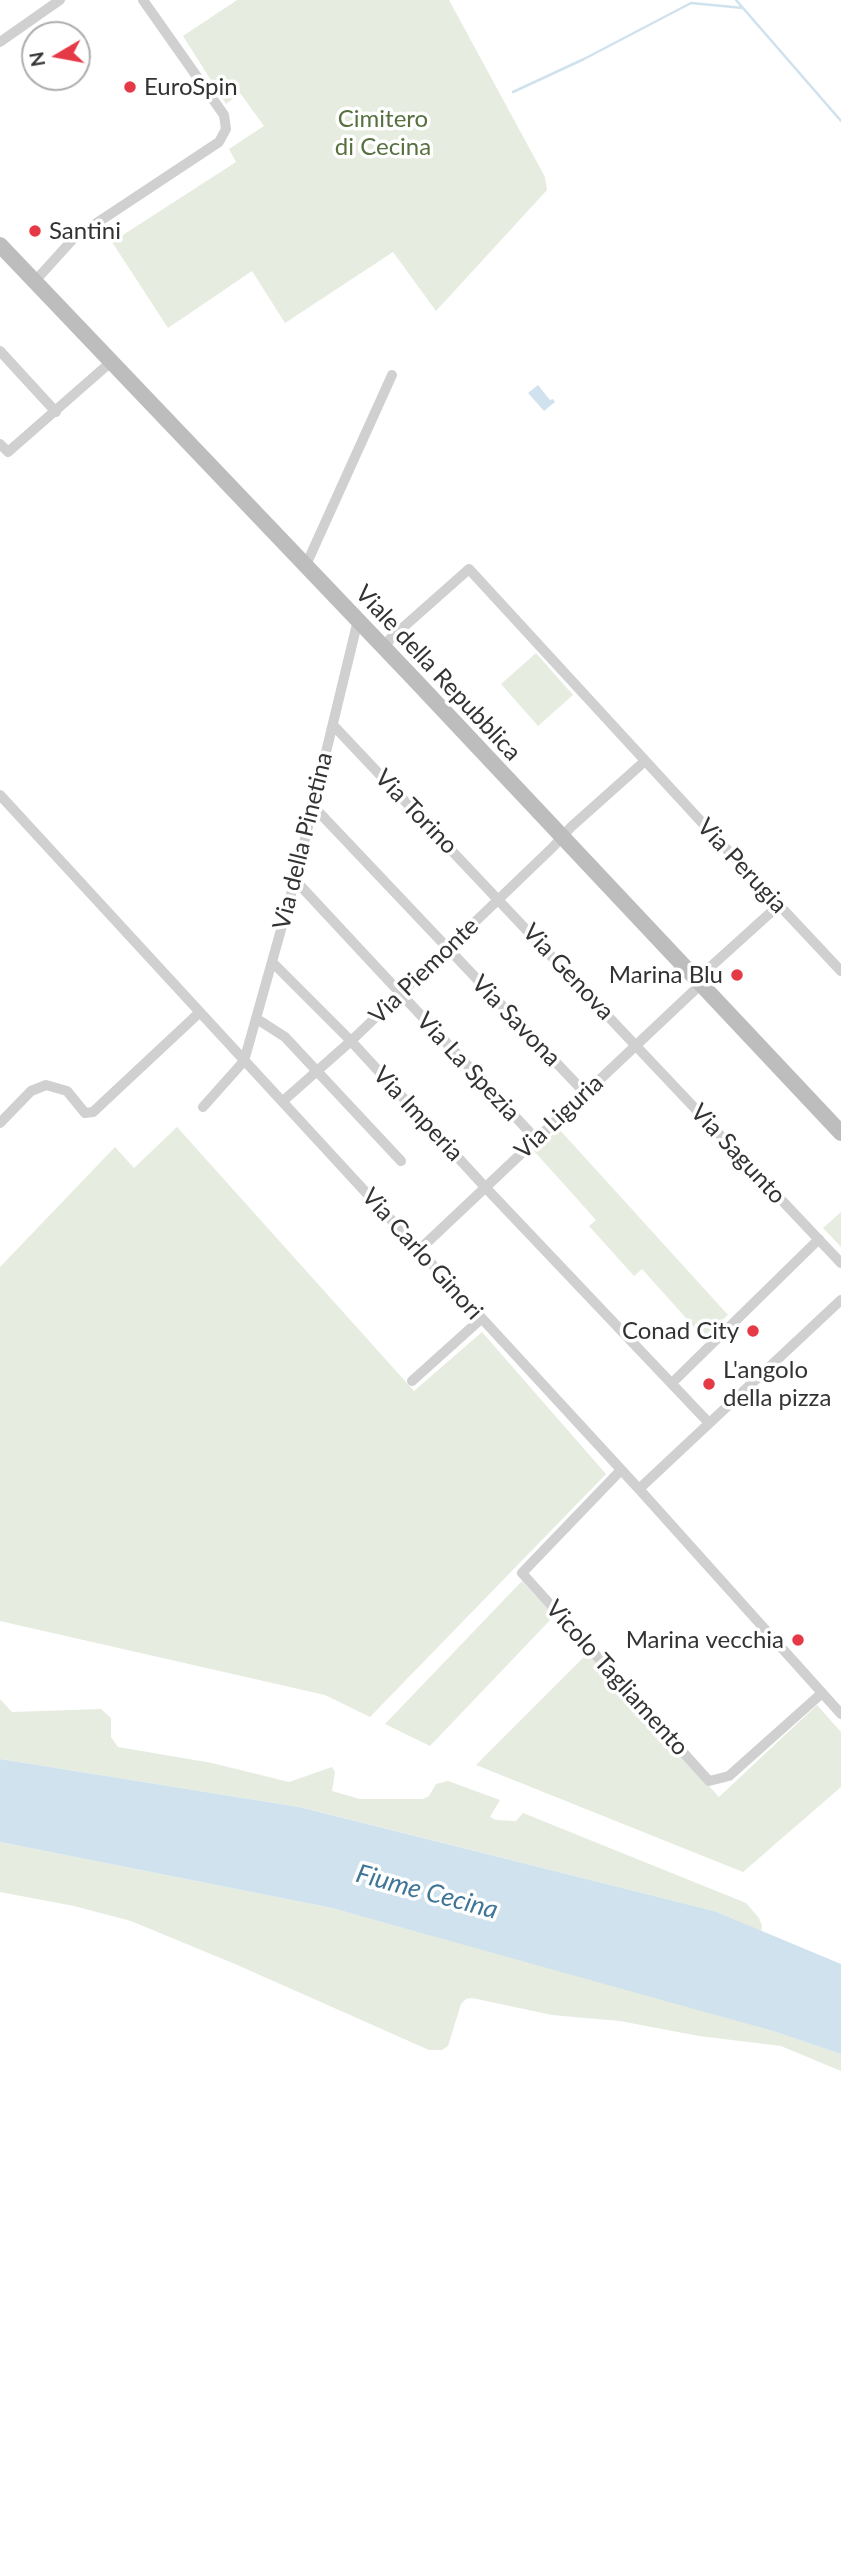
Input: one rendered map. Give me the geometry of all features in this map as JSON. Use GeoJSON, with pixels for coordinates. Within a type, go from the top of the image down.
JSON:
{"type":"FeatureCollection","features":[{"type":"Feature","properties":{"kind":"street"},"geometry":{"type":"LineString","coordinates":[[0,41],[60,0]]}},
{"type":"Feature","properties":{"kind":"street"},"geometry":{"type":"LineString","coordinates":[[35,281],[74,238],[219,142],[226,129],[223,115],[143,0]]}},
{"type":"Feature","properties":{"kind":"street","name":"Viale della Repubblica"},"geometry":{"type":"LineString","coordinates":[[1,248],[306,565],[841,1133]]}},
{"type":"Feature","properties":{"kind":"street"},"geometry":{"type":"LineString","coordinates":[[0,351],[56,412]]}},
{"type":"Feature","properties":{"kind":"street"},"geometry":{"type":"LineString","coordinates":[[0,444],[8,452],[112,361]]}},
{"type":"Feature","properties":{"kind":"street"},"geometry":{"type":"LineString","coordinates":[[306,565],[392,375]]}},
{"type":"Feature","properties":{"kind":"street","name":"Via Perugia"},"geometry":{"type":"LineString","coordinates":[[384,648],[390,639],[469,569],[841,971]]}},
{"type":"Feature","properties":{"kind":"street","name":"Via della Pinetina"},"geometry":{"type":"LineString","coordinates":[[244,1061],[295,880],[358,620]]}},
{"type":"Feature","properties":{"kind":"street","name":"Via Torino"},"geometry":{"type":"LineString","coordinates":[[333,724],[499,899]]}},
{"type":"Feature","properties":{"kind":"street","name":"Via Piemonte"},"geometry":{"type":"LineString","coordinates":[[283,1101],[351,1041],[562,839],[571,827],[645,761]]}},
{"type":"Feature","properties":{"kind":"street","name":"Via Carlo Ginori"},"geometry":{"type":"LineString","coordinates":[[0,794],[639,1489],[841,1714]]}},
{"type":"Feature","properties":{"kind":"street","name":"Via Savona"},"geometry":{"type":"LineString","coordinates":[[313,806],[585,1093]]}},
{"type":"Feature","properties":{"kind":"street","name":"Via La Spezia"},"geometry":{"type":"LineString","coordinates":[[295,880],[536,1139]]}},
{"type":"Feature","properties":{"kind":"street","name":"Via Genova"},"geometry":{"type":"LineString","coordinates":[[499,899],[636,1045]]}},
{"type":"Feature","properties":{"kind":"street","name":"Via Liguria"},"geometry":{"type":"LineString","coordinates":[[419,1250],[700,985],[707,970],[779,905]]}},
{"type":"Feature","properties":{"kind":"street","name":"Via Imperia"},"geometry":{"type":"LineString","coordinates":[[272,962],[351,1041],[709,1423]]}},
{"type":"Feature","properties":{"kind":"street"},"geometry":{"type":"LineString","coordinates":[[0,1123],[31,1091],[46,1085],[67,1091],[85,1113],[93,1112],[200,1012]]}},
{"type":"Feature","properties":{"kind":"street"},"geometry":{"type":"LineString","coordinates":[[257,1019],[285,1037],[401,1161]]}},
{"type":"Feature","properties":{"kind":"street","name":"Via Sagunto"},"geometry":{"type":"LineString","coordinates":[[636,1045],[841,1263]]}},
{"type":"Feature","properties":{"kind":"street"},"geometry":{"type":"LineString","coordinates":[[203,1107],[244,1061]]}},
{"type":"Feature","properties":{"kind":"street"},"geometry":{"type":"LineString","coordinates":[[673,1382],[819,1239]]}},
{"type":"Feature","properties":{"kind":"street"},"geometry":{"type":"LineString","coordinates":[[639,1489],[841,1300]]}},
{"type":"Feature","properties":{"kind":"street"},"geometry":{"type":"LineString","coordinates":[[412,1381],[481,1320]]}},
{"type":"Feature","properties":{"kind":"street","name":"Vicolo Tagliamento"},"geometry":{"type":"LineString","coordinates":[[620,1471],[522,1573],[709,1780],[729,1776],[822,1693]]}},
{"type":"Feature","properties":{"kind":"green space","name":"Cimitero di Cecina"},"geometry":{"type":"Polygon","coordinates":[[[237,0],[449,0],[545,177],[547,190],[436,311],[393,252],[285,323],[252,271],[168,328],[112,242],[236,162],[229,149],[264,126],[240,93],[226,104],[183,36],[237,0]]]}},
{"type":"Feature","properties":{"kind":"green space"},"geometry":{"type":"Polygon","coordinates":[[[536,653],[573,695],[538,726],[501,684],[536,653]]]}},
{"type":"Feature","properties":{"kind":"green space"},"geometry":{"type":"Polygon","coordinates":[[[177,1127],[414,1391],[482,1332],[606,1474],[370,1717],[325,1695],[0,1621],[0,1267],[115,1147],[134,1168],[177,1127]]]}},
{"type":"Feature","properties":{"kind":"green space"},"geometry":{"type":"Polygon","coordinates":[[[559,1129],[728,1315],[703,1337],[642,1269],[634,1276],[589,1226],[596,1220],[534,1151],[559,1129]]]}},
{"type":"Feature","properties":{"kind":"green space"},"geometry":{"type":"Polygon","coordinates":[[[841,1212],[841,1247],[823,1228],[841,1212]]]}},
{"type":"Feature","properties":{"kind":"green space"},"geometry":{"type":"Polygon","coordinates":[[[522,1581],[554,1616],[430,1746],[385,1724],[522,1581]]]}},
{"type":"Feature","properties":{"kind":"green space"},"geometry":{"type":"Polygon","coordinates":[[[588,1653],[719,1797],[817,1705],[841,1732],[841,1787],[743,1872],[476,1765],[588,1653]]]}},
{"type":"Feature","properties":{"kind":"green space"},"geometry":{"type":"Polygon","coordinates":[[[0,1699],[12,1712],[101,1709],[111,1718],[111,1737],[118,1747],[212,1763],[289,1782],[332,1767],[335,1772],[332,1791],[360,1799],[423,1799],[429,1796],[436,1784],[448,1781],[500,1800],[490,1817],[496,1820],[516,1821],[523,1813],[746,1903],[759,1918],[761,1932],[714,1911],[299,1807],[0,1759],[0,1699]]]}},
{"type":"Feature","properties":{"kind":"green space"},"geometry":{"type":"Polygon","coordinates":[[[0,1842],[332,1908],[517,1958],[773,2031],[841,2054],[841,2071],[781,2046],[699,2036],[620,2021],[552,2015],[472,1998],[461,2004],[448,2046],[442,2050],[429,2050],[131,1921],[74,1906],[0,1892],[0,1842]]]}},
{"type":"Feature","properties":{"kind":"water"},"geometry":{"type":"Polygon","coordinates":[[[538,385],[550,400],[555,402],[544,411],[528,393],[538,385]]]}},
{"type":"Feature","properties":{"kind":"water","name":"Fiume Cecina"},"geometry":{"type":"Polygon","coordinates":[[[0,1759],[299,1807],[714,1911],[841,1964],[841,2054],[773,2031],[332,1908],[0,1842],[0,1759]]]}},
{"type":"Feature","properties":{"kind":"waterway"},"geometry":{"type":"LineString","coordinates":[[736,0],[841,121]]}},
{"type":"Feature","properties":{"kind":"waterway"},"geometry":{"type":"LineString","coordinates":[[513,92],[584,59],[691,3],[743,8]]}},
{"type":"Feature","properties":{"kind":"place","name":"EuroSpin"},"geometry":{"type":"Point","coordinates":[130,87]}},
{"type":"Feature","properties":{"kind":"place","name":"Santini"},"geometry":{"type":"Point","coordinates":[35,231]}},
{"type":"Feature","properties":{"kind":"place","name":"Marina Blu"},"geometry":{"type":"Point","coordinates":[737,975]}},
{"type":"Feature","properties":{"kind":"place","name":"Conad City"},"geometry":{"type":"Point","coordinates":[753,1331]}},
{"type":"Feature","properties":{"kind":"place","name":"L'angolo della pizza"},"geometry":{"type":"Point","coordinates":[709,1384]}},
{"type":"Feature","properties":{"kind":"place","name":"Marina vecchia"},"geometry":{"type":"Point","coordinates":[798,1640]}}]}
